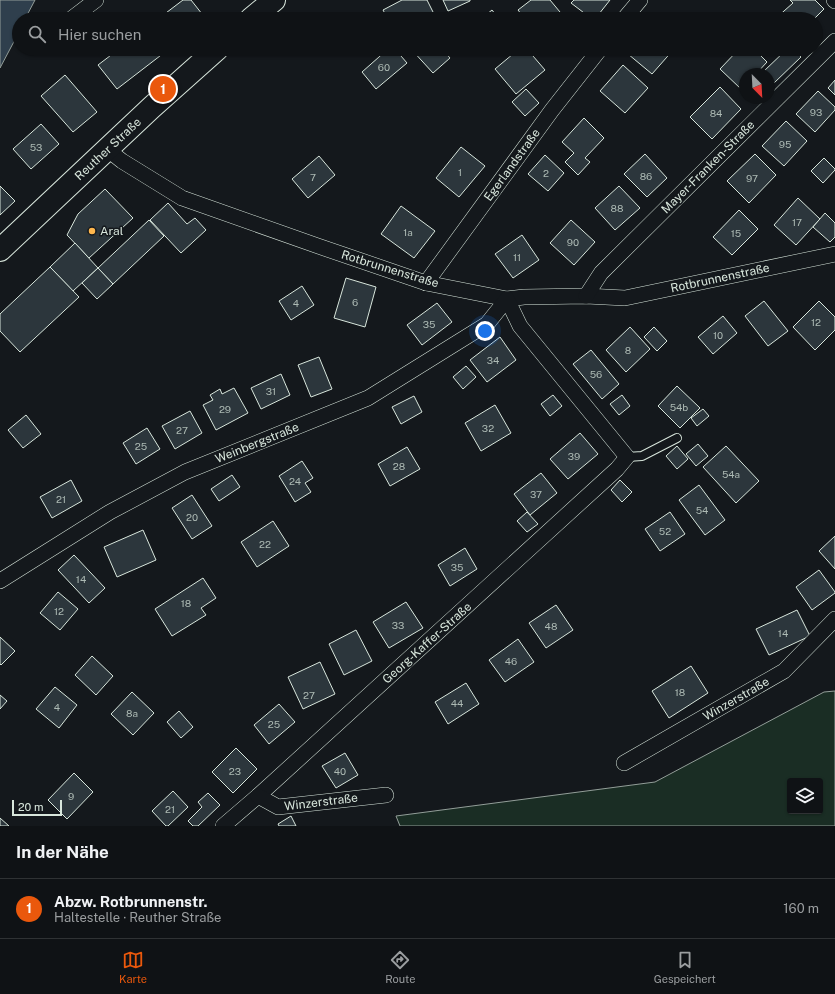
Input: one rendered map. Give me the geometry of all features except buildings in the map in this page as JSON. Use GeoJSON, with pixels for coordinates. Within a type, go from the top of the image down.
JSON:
{"type":"FeatureCollection","features":[{"type":"Feature","properties":{"kind":"main road"},"geometry":{"type":"LineString","coordinates":[[259,12],[274,0]]}},
{"type":"Feature","properties":{"kind":"main road","name":"Reuther Straße"},"geometry":{"type":"LineString","coordinates":[[0,250],[107,149],[209,56]]}},
{"type":"Feature","properties":{"kind":"street"},"geometry":{"type":"LineString","coordinates":[[80,12],[96,0]]}},
{"type":"Feature","properties":{"kind":"street"},"geometry":{"type":"LineString","coordinates":[[630,12],[640,0]]}},
{"type":"Feature","properties":{"kind":"street","name":"Mayer-Franken-Straße"},"geometry":{"type":"LineString","coordinates":[[823,53],[835,41]]}},
{"type":"Feature","properties":{"kind":"street","name":"Egerlandstraße"},"geometry":{"type":"LineString","coordinates":[[426,283],[552,110],[594,56]]}},
{"type":"Feature","properties":{"kind":"street","name":"Mayer-Franken-Straße"},"geometry":{"type":"LineString","coordinates":[[586,296],[601,273],[820,56]]}},
{"type":"Feature","properties":{"kind":"street","name":"Rotbrunnenstraße"},"geometry":{"type":"LineString","coordinates":[[107,149],[122,161],[182,198],[426,283],[507,299],[524,297],[586,296],[625,298],[835,254]]}},
{"type":"Feature","properties":{"kind":"street"},"geometry":{"type":"LineString","coordinates":[[507,299],[520,326],[627,456]]}},
{"type":"Feature","properties":{"kind":"street","name":"Weinbergstraße"},"geometry":{"type":"LineString","coordinates":[[0,581],[110,512],[185,472],[368,398],[487,324],[507,299]]}},
{"type":"Feature","properties":{"kind":"street","name":"Georg-Kaffer-Straße"},"geometry":{"type":"LineString","coordinates":[[223,826],[258,796],[617,469],[627,456]]}},
{"type":"Feature","properties":{"kind":"street","name":"Winzerstraße"},"geometry":{"type":"LineString","coordinates":[[624,763],[784,671],[835,619]]}},
{"type":"Feature","properties":{"kind":"street","name":"Winzerstraße"},"geometry":{"type":"LineString","coordinates":[[258,796],[278,807],[386,795]]}},
{"type":"Feature","properties":{"kind":"lane"},"geometry":{"type":"LineString","coordinates":[[627,456],[642,456],[677,438]]}},
{"type":"Feature","properties":{"kind":"green space"},"geometry":{"type":"Polygon","coordinates":[[[835,691],[835,826],[400,826],[396,816],[655,782],[824,692],[835,691]]]}},
{"type":"Feature","properties":{"kind":"water"},"geometry":{"type":"Polygon","coordinates":[[[0,0],[35,0],[29,12],[12,12],[12,45],[0,68],[0,0]]]}},
{"type":"Feature","properties":{"kind":"place","name":"Abzw. Rotbrunnenstr."},"geometry":{"type":"Point","coordinates":[163,89]}},
{"type":"Feature","properties":{"kind":"place","name":"Aral"},"geometry":{"type":"Point","coordinates":[92,231]}}]}
